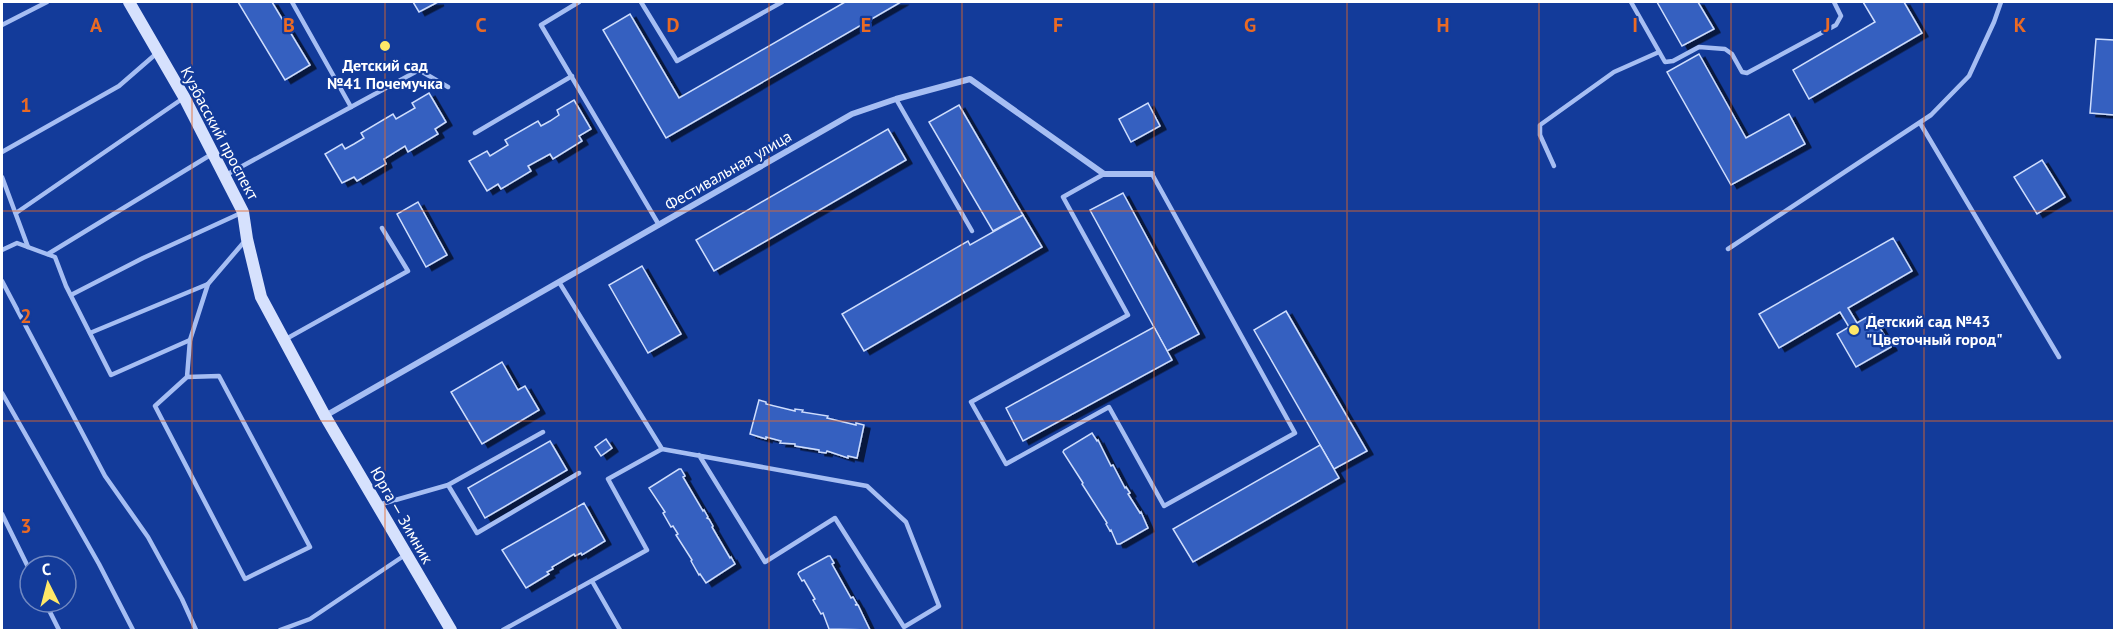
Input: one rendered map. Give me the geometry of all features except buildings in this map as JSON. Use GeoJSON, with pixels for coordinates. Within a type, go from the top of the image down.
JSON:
{"type":"FeatureCollection","features":[{"type":"Feature","properties":{"kind":"street","name":"Кузбасский проспект"},"geometry":{"type":"LineString","coordinates":[[129,2],[226,175],[243,212],[261,297],[325,416]]}},
{"type":"Feature","properties":{"kind":"street","name":"Фестивальная улица"},"geometry":{"type":"LineString","coordinates":[[325,416],[852,114],[896,99],[970,79],[1104,174]]}},
{"type":"Feature","properties":{"kind":"street"},"geometry":{"type":"LineString","coordinates":[[1104,174],[1152,174]]}},
{"type":"Feature","properties":{"kind":"street","name":"Юрга — Зимник"},"geometry":{"type":"LineString","coordinates":[[325,416],[451,630]]}},
{"type":"Feature","properties":{"kind":"lane"},"geometry":{"type":"LineString","coordinates":[[2,25],[47,2]]}},
{"type":"Feature","properties":{"kind":"lane"},"geometry":{"type":"LineString","coordinates":[[292,2],[351,107]]}},
{"type":"Feature","properties":{"kind":"lane"},"geometry":{"type":"LineString","coordinates":[[579,2],[541,25],[659,225]]}},
{"type":"Feature","properties":{"kind":"lane"},"geometry":{"type":"LineString","coordinates":[[641,2],[677,61],[782,2]]}},
{"type":"Feature","properties":{"kind":"lane"},"geometry":{"type":"LineString","coordinates":[[1631,2],[1665,62],[1700,47],[1725,49],[1732,54],[1742,72],[1747,73],[1836,25],[1841,16],[1834,2]]}},
{"type":"Feature","properties":{"kind":"lane"},"geometry":{"type":"LineString","coordinates":[[1728,249],[1931,116],[1969,76],[2001,2]]}},
{"type":"Feature","properties":{"kind":"lane"},"geometry":{"type":"LineString","coordinates":[[1554,166],[1540,135],[1540,124],[1614,72],[1659,52]]}},
{"type":"Feature","properties":{"kind":"lane"},"geometry":{"type":"LineString","coordinates":[[2,152],[119,86],[157,53]]}},
{"type":"Feature","properties":{"kind":"lane"},"geometry":{"type":"LineString","coordinates":[[226,175],[419,70],[448,87]]}},
{"type":"Feature","properties":{"kind":"lane"},"geometry":{"type":"LineString","coordinates":[[476,133],[572,76]]}},
{"type":"Feature","properties":{"kind":"lane"},"geometry":{"type":"LineString","coordinates":[[16,213],[184,97]]}},
{"type":"Feature","properties":{"kind":"lane"},"geometry":{"type":"LineString","coordinates":[[896,99],[972,231]]}},
{"type":"Feature","properties":{"kind":"lane"},"geometry":{"type":"LineString","coordinates":[[1920,123],[2059,357]]}},
{"type":"Feature","properties":{"kind":"lane"},"geometry":{"type":"LineString","coordinates":[[48,254],[214,153]]}},
{"type":"Feature","properties":{"kind":"lane"},"geometry":{"type":"LineString","coordinates":[[1104,174],[1063,197],[1128,315],[971,402],[1006,464],[1109,408],[1164,506],[1295,433],[1152,174]]}},
{"type":"Feature","properties":{"kind":"lane"},"geometry":{"type":"LineString","coordinates":[[2,177],[28,247]]}},
{"type":"Feature","properties":{"kind":"lane"},"geometry":{"type":"LineString","coordinates":[[71,296],[143,258],[243,212]]}},
{"type":"Feature","properties":{"kind":"lane"},"geometry":{"type":"LineString","coordinates":[[284,340],[408,271],[382,228]]}},
{"type":"Feature","properties":{"kind":"lane"},"geometry":{"type":"LineString","coordinates":[[187,377],[219,376],[310,547],[245,579],[155,406],[187,377],[190,340],[208,284],[247,239]]}},
{"type":"Feature","properties":{"kind":"lane"},"geometry":{"type":"LineString","coordinates":[[2,249],[17,243],[56,256],[71,296],[111,375],[190,340]]}},
{"type":"Feature","properties":{"kind":"lane"},"geometry":{"type":"LineString","coordinates":[[2,281],[105,476],[148,537],[196,630]]}},
{"type":"Feature","properties":{"kind":"lane"},"geometry":{"type":"LineString","coordinates":[[559,282],[662,449]]}},
{"type":"Feature","properties":{"kind":"lane"},"geometry":{"type":"LineString","coordinates":[[90,333],[208,284]]}},
{"type":"Feature","properties":{"kind":"lane"},"geometry":{"type":"LineString","coordinates":[[2,393],[99,564],[133,630]]}},
{"type":"Feature","properties":{"kind":"lane"},"geometry":{"type":"LineString","coordinates":[[378,505],[448,485],[543,432]]}},
{"type":"Feature","properties":{"kind":"lane"},"geometry":{"type":"LineString","coordinates":[[503,630],[647,550],[608,479],[662,449],[699,455],[867,486],[906,522],[939,606],[904,627],[835,518],[765,562],[699,455]]}},
{"type":"Feature","properties":{"kind":"lane"},"geometry":{"type":"LineString","coordinates":[[448,485],[477,533],[579,473]]}},
{"type":"Feature","properties":{"kind":"lane"},"geometry":{"type":"LineString","coordinates":[[2,514],[21,554]]}},
{"type":"Feature","properties":{"kind":"lane"},"geometry":{"type":"LineString","coordinates":[[280,630],[310,619],[405,555]]}},
{"type":"Feature","properties":{"kind":"lane"},"geometry":{"type":"LineString","coordinates":[[592,581],[620,630]]}},
{"type":"Feature","properties":{"kind":"lane"},"geometry":{"type":"LineString","coordinates":[[51,614],[59,630]]}},
{"type":"Feature","properties":{"kind":"place","name":"Детский сад №41 Почемучка"},"geometry":{"type":"Point","coordinates":[385,46]}},
{"type":"Feature","properties":{"kind":"place","name":"Детский сад №43 \"Цветочный город\""},"geometry":{"type":"Point","coordinates":[1854,330]}}]}
